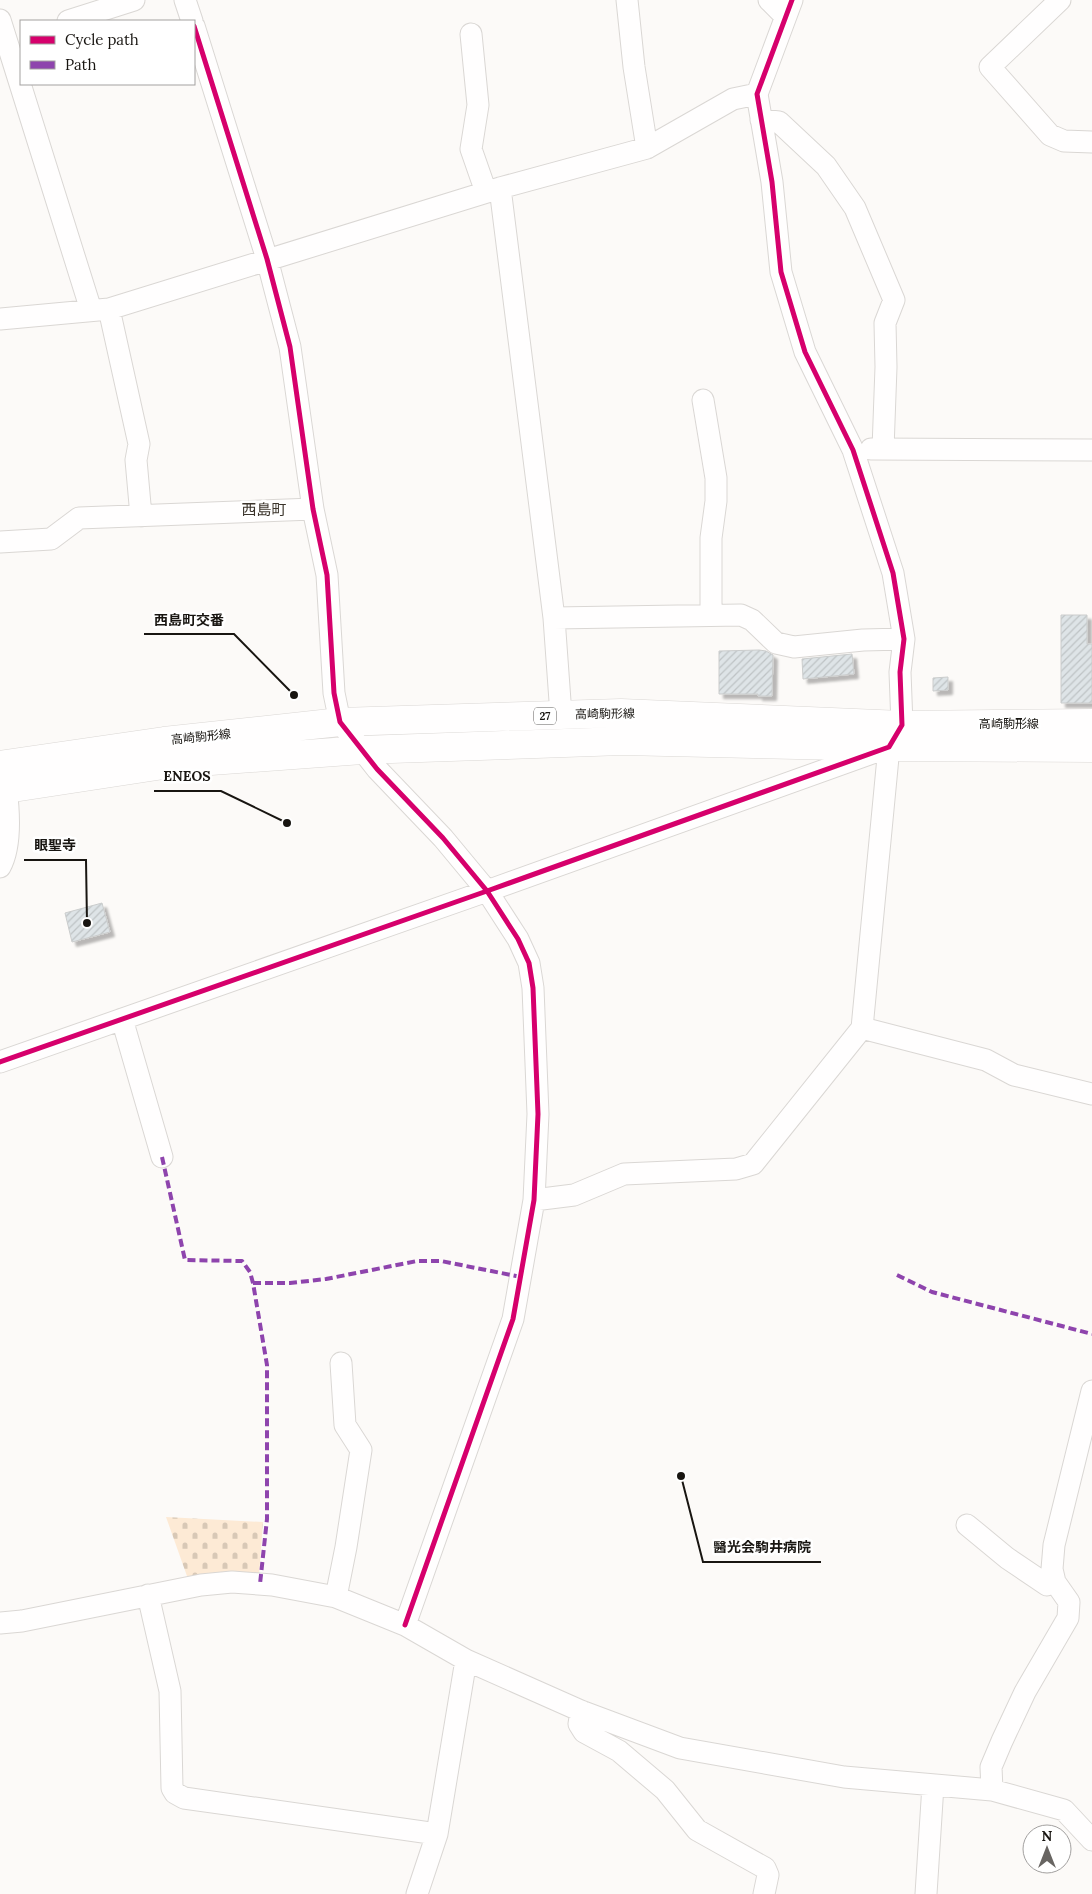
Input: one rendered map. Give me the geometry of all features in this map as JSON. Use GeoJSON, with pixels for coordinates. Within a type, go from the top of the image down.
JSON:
{"type":"FeatureCollection","features":[{"type":"Feature","properties":{"kind":"main road","name":"高崎駒形線"},"geometry":{"type":"LineString","coordinates":[[2,781],[164,741],[340,722],[621,713],[895,736],[1092,748]]}},
{"type":"Feature","properties":{"kind":"main road","name":"高崎駒形線"},"geometry":{"type":"LineString","coordinates":[[2,781],[170,764],[362,750],[622,741],[895,736],[1092,723]]}},
{"type":"Feature","properties":{"kind":"street"},"geometry":{"type":"LineString","coordinates":[[71,20],[134,0]]}},
{"type":"Feature","properties":{"kind":"street"},"geometry":{"type":"LineString","coordinates":[[186,0],[192,20]]}},
{"type":"Feature","properties":{"kind":"street"},"geometry":{"type":"LineString","coordinates":[[627,0],[634,67],[647,148]]}},
{"type":"Feature","properties":{"kind":"street"},"geometry":{"type":"LineString","coordinates":[[534,1200],[574,1195],[624,1174],[736,1169],[753,1164],[862,1028],[895,736],[904,638],[894,573],[853,450],[805,352],[781,272],[772,182],[757,94],[789,8],[768,0]]}},
{"type":"Feature","properties":{"kind":"street"},"geometry":{"type":"LineString","coordinates":[[1055,2],[990,67],[1050,136],[1064,141],[1092,142]]}},
{"type":"Feature","properties":{"kind":"street"},"geometry":{"type":"LineString","coordinates":[[0,20],[20,73]]}},
{"type":"Feature","properties":{"kind":"street"},"geometry":{"type":"LineString","coordinates":[[195,29],[267,259],[290,347],[313,510],[327,574],[334,693],[340,722],[376,769],[443,838],[486,891],[518,939],[529,962],[533,988],[538,1114],[534,1200],[513,1319],[405,1625]]}},
{"type":"Feature","properties":{"kind":"street"},"geometry":{"type":"LineString","coordinates":[[471,34],[478,105],[471,149],[480,178],[493,190],[554,618],[561,715]]}},
{"type":"Feature","properties":{"kind":"street"},"geometry":{"type":"LineString","coordinates":[[24,85],[100,310],[139,444],[136,460],[141,516]]}},
{"type":"Feature","properties":{"kind":"street"},"geometry":{"type":"LineString","coordinates":[[0,319],[100,310],[493,190],[647,148],[733,99],[757,94]]}},
{"type":"Feature","properties":{"kind":"street"},"geometry":{"type":"LineString","coordinates":[[762,120],[779,122],[826,166],[855,208],[894,300],[885,323],[886,367],[883,449]]}},
{"type":"Feature","properties":{"kind":"street"},"geometry":{"type":"LineString","coordinates":[[703,400],[716,478],[716,501],[710,558],[711,615]]}},
{"type":"Feature","properties":{"kind":"street"},"geometry":{"type":"LineString","coordinates":[[853,450],[1092,450]]}},
{"type":"Feature","properties":{"kind":"street"},"geometry":{"type":"LineString","coordinates":[[0,542],[51,539],[79,518],[313,510]]}},
{"type":"Feature","properties":{"kind":"street"},"geometry":{"type":"LineString","coordinates":[[554,618],[741,615],[752,620],[776,643],[794,647],[904,638]]}},
{"type":"Feature","properties":{"kind":"street"},"geometry":{"type":"LineString","coordinates":[[0,1062],[486,891],[895,736]]}},
{"type":"Feature","properties":{"kind":"street"},"geometry":{"type":"LineString","coordinates":[[0,867],[5,857],[8,806],[2,781]]}},
{"type":"Feature","properties":{"kind":"street"},"geometry":{"type":"LineString","coordinates":[[122,1019],[162,1157]]}},
{"type":"Feature","properties":{"kind":"street"},"geometry":{"type":"LineString","coordinates":[[862,1028],[986,1060],[1014,1075],[1092,1094]]}},
{"type":"Feature","properties":{"kind":"street"},"geometry":{"type":"LineString","coordinates":[[336,1597],[346,1547],[360,1450],[346,1425],[341,1364]]}},
{"type":"Feature","properties":{"kind":"street"},"geometry":{"type":"LineString","coordinates":[[992,1790],[991,1767],[1002,1742],[1025,1692],[1068,1618],[1069,1602],[1055,1582],[1052,1569],[1054,1545],[1092,1391]]}},
{"type":"Feature","properties":{"kind":"street"},"geometry":{"type":"LineString","coordinates":[[967,1525],[1007,1558],[1047,1585],[1055,1582]]}},
{"type":"Feature","properties":{"kind":"street"},"geometry":{"type":"LineString","coordinates":[[0,1623],[22,1621],[201,1585],[232,1582],[272,1585],[336,1597],[405,1625],[466,1660],[581,1711],[680,1748],[844,1777],[992,1790],[1064,1810],[1092,1840]]}},
{"type":"Feature","properties":{"kind":"street"},"geometry":{"type":"LineString","coordinates":[[148,1596],[170,1691],[172,1788],[175,1793],[184,1798],[437,1834]]}},
{"type":"Feature","properties":{"kind":"street"},"geometry":{"type":"LineString","coordinates":[[418,1894],[437,1834],[466,1660]]}},
{"type":"Feature","properties":{"kind":"street"},"geometry":{"type":"LineString","coordinates":[[581,1711],[579,1724],[584,1732],[620,1752],[665,1790],[697,1830],[765,1868],[768,1875],[764,1894]]}},
{"type":"Feature","properties":{"kind":"street"},"geometry":{"type":"LineString","coordinates":[[926,1894],[933,1785]]}},
{"type":"Feature","properties":{"kind":"green space"},"geometry":{"type":"Polygon","coordinates":[[[166,1517],[263,1522],[259,1575],[187,1576],[166,1517]]]}},
{"type":"Feature","properties":{"kind":"building"},"geometry":{"type":"Polygon","coordinates":[[[1061,615],[1087,615],[1087,644],[1092,644],[1092,703],[1061,703],[1061,615]]]}},
{"type":"Feature","properties":{"kind":"building"},"geometry":{"type":"Polygon","coordinates":[[[759,650],[773,655],[772,696],[719,694],[719,651],[759,650]]]}},
{"type":"Feature","properties":{"kind":"building"},"geometry":{"type":"Polygon","coordinates":[[[852,654],[854,674],[803,679],[802,659],[852,654]]]}},
{"type":"Feature","properties":{"kind":"building"},"geometry":{"type":"Polygon","coordinates":[[[948,677],[948,690],[933,691],[933,678],[948,677]]]}},
{"type":"Feature","properties":{"kind":"building"},"geometry":{"type":"Polygon","coordinates":[[[102,903],[110,932],[72,942],[65,913],[102,903]]]}},
{"type":"Feature","properties":{"kind":"marked path"},"geometry":{"type":"LineString","coordinates":[[162,1157],[185,1260],[242,1261],[250,1272],[253,1283],[267,1365],[267,1519],[260,1584]]}},
{"type":"Feature","properties":{"kind":"marked path"},"geometry":{"type":"LineString","coordinates":[[253,1283],[290,1283],[326,1279],[417,1261],[441,1261],[521,1277]]}},
{"type":"Feature","properties":{"kind":"marked path"},"geometry":{"type":"LineString","coordinates":[[897,1275],[932,1292],[1092,1334]]}},
{"type":"Feature","properties":{"kind":"cycle path"},"geometry":{"type":"LineString","coordinates":[[0,1062],[889,747],[902,725],[900,672],[904,639],[893,573],[853,450],[805,352],[781,272],[772,182],[757,94],[792,0]]}},
{"type":"Feature","properties":{"kind":"cycle path"},"geometry":{"type":"LineString","coordinates":[[195,29],[267,259],[290,347],[313,509],[327,575],[334,693],[340,722],[377,769],[443,838],[487,891],[518,939],[529,963],[533,988],[538,1114],[534,1200],[513,1319],[405,1625]]}},
{"type":"Feature","properties":{"kind":"place","name":"西島町交番"},"geometry":{"type":"Point","coordinates":[294,695]}},
{"type":"Feature","properties":{"kind":"place","name":"ENEOS"},"geometry":{"type":"Point","coordinates":[287,823]}},
{"type":"Feature","properties":{"kind":"place","name":"眼聖寺"},"geometry":{"type":"Point","coordinates":[87,923]}},
{"type":"Feature","properties":{"kind":"place","name":"醫光会駒井病院"},"geometry":{"type":"Point","coordinates":[681,1476]}},
{"type":"Feature","properties":{"kind":"district","name":"西島町"},"geometry":{"type":"Point","coordinates":[264,510]}}]}
